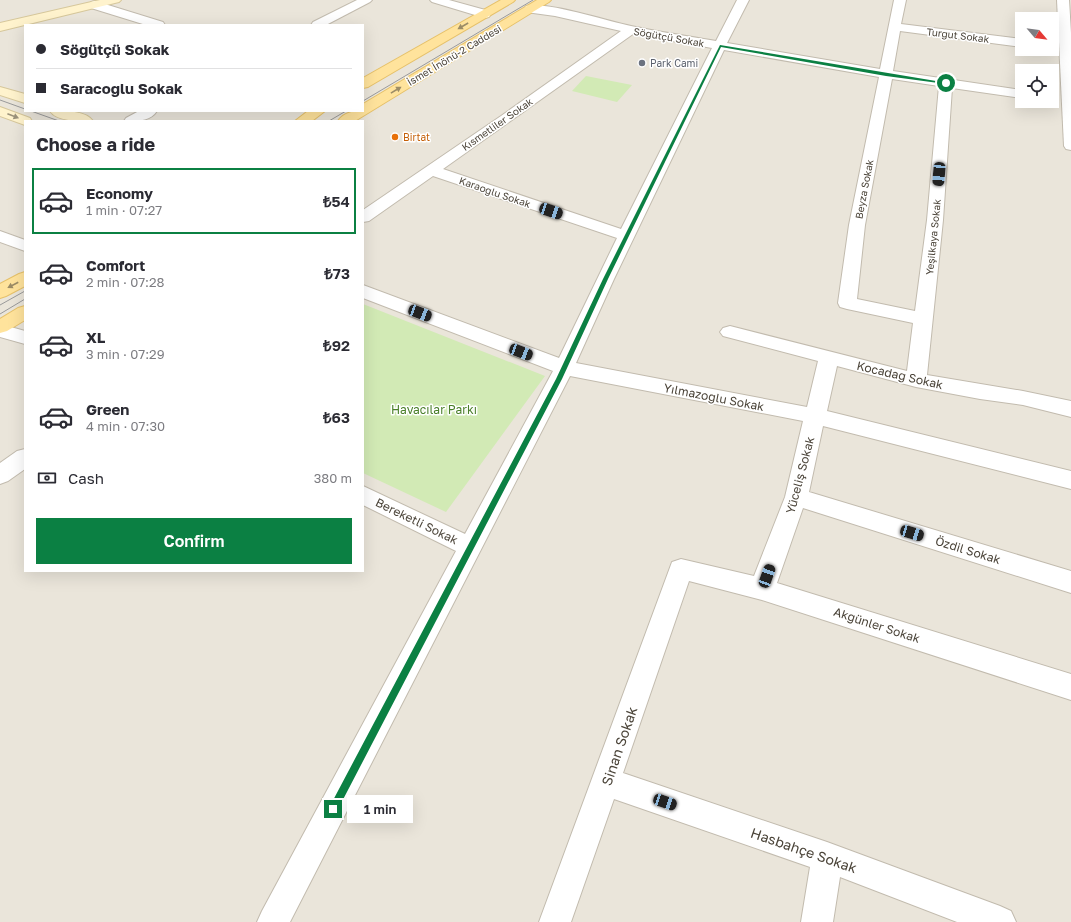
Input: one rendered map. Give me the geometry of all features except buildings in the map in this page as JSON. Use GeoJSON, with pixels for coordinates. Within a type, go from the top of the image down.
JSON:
{"type":"FeatureCollection","features":[{"type":"Feature","properties":{"kind":"main road","name":"İsmet İnönü-2 Caddesi"},"geometry":{"type":"LineString","coordinates":[[364,83],[509,0]]}},
{"type":"Feature","properties":{"kind":"main road","name":"İsmet İnönü-2 Caddesi"},"geometry":{"type":"LineString","coordinates":[[364,110],[545,0]]}},
{"type":"Feature","properties":{"kind":"main road"},"geometry":{"type":"LineString","coordinates":[[304,120],[316,112]]}},
{"type":"Feature","properties":{"kind":"main road","name":"İsmet İnönü-2 Caddesi"},"geometry":{"type":"LineString","coordinates":[[347,120],[360,112]]}},
{"type":"Feature","properties":{"kind":"main road"},"geometry":{"type":"LineString","coordinates":[[0,292],[24,279]]}},
{"type":"Feature","properties":{"kind":"main road"},"geometry":{"type":"LineString","coordinates":[[0,328],[24,313]]}},
{"type":"Feature","properties":{"kind":"street"},"geometry":{"type":"LineString","coordinates":[[0,27],[115,0]]}},
{"type":"Feature","properties":{"kind":"street"},"geometry":{"type":"LineString","coordinates":[[319,24],[366,0]]}},
{"type":"Feature","properties":{"kind":"street"},"geometry":{"type":"LineString","coordinates":[[436,0],[485,14]]}},
{"type":"Feature","properties":{"kind":"street"},"geometry":{"type":"LineString","coordinates":[[273,922],[564,368],[696,92],[743,0]]}},
{"type":"Feature","properties":{"kind":"street","name":"Beyza Sokak"},"geometry":{"type":"LineString","coordinates":[[900,0],[857,225],[847,303],[923,320]]}},
{"type":"Feature","properties":{"kind":"street"},"geometry":{"type":"LineString","coordinates":[[1063,0],[1068,48],[1065,100],[1071,146]]}},
{"type":"Feature","properties":{"kind":"street"},"geometry":{"type":"LineString","coordinates":[[95,5],[156,24]]}},
{"type":"Feature","properties":{"kind":"street","name":"Söğütçü Sokak"},"geometry":{"type":"LineString","coordinates":[[530,9],[555,12],[631,30],[720,46],[886,74],[1015,93]]}},
{"type":"Feature","properties":{"kind":"street","name":"Turgut Sokak"},"geometry":{"type":"LineString","coordinates":[[895,27],[1015,41]]}},
{"type":"Feature","properties":{"kind":"street","name":"Kısmetliler Sokak"},"geometry":{"type":"LineString","coordinates":[[364,216],[631,30]]}},
{"type":"Feature","properties":{"kind":"street","name":"Yeşilkaya Sokak"},"geometry":{"type":"LineString","coordinates":[[916,380],[935,220],[946,83]]}},
{"type":"Feature","properties":{"kind":"street"},"geometry":{"type":"LineString","coordinates":[[0,91],[24,100]]}},
{"type":"Feature","properties":{"kind":"street"},"geometry":{"type":"LineString","coordinates":[[0,111],[24,121]]}},
{"type":"Feature","properties":{"kind":"street"},"geometry":{"type":"LineString","coordinates":[[61,112],[83,120]]}},
{"type":"Feature","properties":{"kind":"street"},"geometry":{"type":"LineString","coordinates":[[133,120],[148,112]]}},
{"type":"Feature","properties":{"kind":"street","name":"Karaoğlu Sokak"},"geometry":{"type":"LineString","coordinates":[[431,170],[626,236]]}},
{"type":"Feature","properties":{"kind":"street"},"geometry":{"type":"LineString","coordinates":[[0,236],[24,246]]}},
{"type":"Feature","properties":{"kind":"street","name":"Yılmazoğlu Sokak"},"geometry":{"type":"LineString","coordinates":[[364,292],[564,368],[815,416],[1071,480]]}},
{"type":"Feature","properties":{"kind":"street"},"geometry":{"type":"LineString","coordinates":[[0,328],[24,338]]}},
{"type":"Feature","properties":{"kind":"street","name":"Kocadağ Sokak"},"geometry":{"type":"LineString","coordinates":[[730,332],[916,380],[980,392],[1023,398],[1071,409]]}},
{"type":"Feature","properties":{"kind":"street","name":"Yüceliş Sokak"},"geometry":{"type":"LineString","coordinates":[[762,589],[796,497],[829,357]]}},
{"type":"Feature","properties":{"kind":"street"},"geometry":{"type":"LineString","coordinates":[[0,475],[24,458]]}},
{"type":"Feature","properties":{"kind":"street","name":"Bereketli Sokak"},"geometry":{"type":"LineString","coordinates":[[364,495],[470,547]]}},
{"type":"Feature","properties":{"kind":"street","name":"Özdil Sokak"},"geometry":{"type":"LineString","coordinates":[[796,497],[1071,582]]}},
{"type":"Feature","properties":{"kind":"street","name":"Akgünler Sokak"},"geometry":{"type":"LineString","coordinates":[[681,569],[762,589],[1071,687]]}},
{"type":"Feature","properties":{"kind":"street","name":"Sinan Sokak"},"geometry":{"type":"LineString","coordinates":[[555,922],[681,569]]}},
{"type":"Feature","properties":{"kind":"street","name":"Hasbahçe Sokak"},"geometry":{"type":"LineString","coordinates":[[606,782],[827,857],[1000,922]]}},
{"type":"Feature","properties":{"kind":"street"},"geometry":{"type":"LineString","coordinates":[[817,922],[827,857]]}},
{"type":"Feature","properties":{"kind":"shaded area"},"geometry":{"type":"Polygon","coordinates":[[[0,0],[1071,0],[1071,922],[0,922],[0,0]]]}},
{"type":"Feature","properties":{"kind":"green space"},"geometry":{"type":"Polygon","coordinates":[[[586,76],[632,85],[617,102],[572,91],[586,76]]]}},
{"type":"Feature","properties":{"kind":"green space","name":"Havacılar Parkı"},"geometry":{"type":"Polygon","coordinates":[[[364,304],[545,376],[446,512],[364,473],[364,304]]]}},
{"type":"Feature","properties":{"kind":"tram line"},"geometry":{"type":"LineString","coordinates":[[364,100],[533,0]]}},
{"type":"Feature","properties":{"kind":"tram line"},"geometry":{"type":"LineString","coordinates":[[0,100],[24,109]]}},
{"type":"Feature","properties":{"kind":"tram line"},"geometry":{"type":"LineString","coordinates":[[34,112],[56,120]]}},
{"type":"Feature","properties":{"kind":"tram line"},"geometry":{"type":"LineString","coordinates":[[331,120],[344,112]]}},
{"type":"Feature","properties":{"kind":"tram line"},"geometry":{"type":"LineString","coordinates":[[0,305],[24,292]]}},
{"type":"Feature","properties":{"kind":"tram line"},"geometry":{"type":"LineString","coordinates":[[0,314],[24,300]]}},
{"type":"Feature","properties":{"kind":"place","name":"Park Cami"},"geometry":{"type":"Point","coordinates":[642,63]}},
{"type":"Feature","properties":{"kind":"place","name":"Birtat"},"geometry":{"type":"Point","coordinates":[395,137]}},
{"type":"Feature","properties":{"kind":"route"},"geometry":{"type":"LineString","coordinates":[[333,809],[559,379],[605,279],[720,46],[946,83]]}}]}
